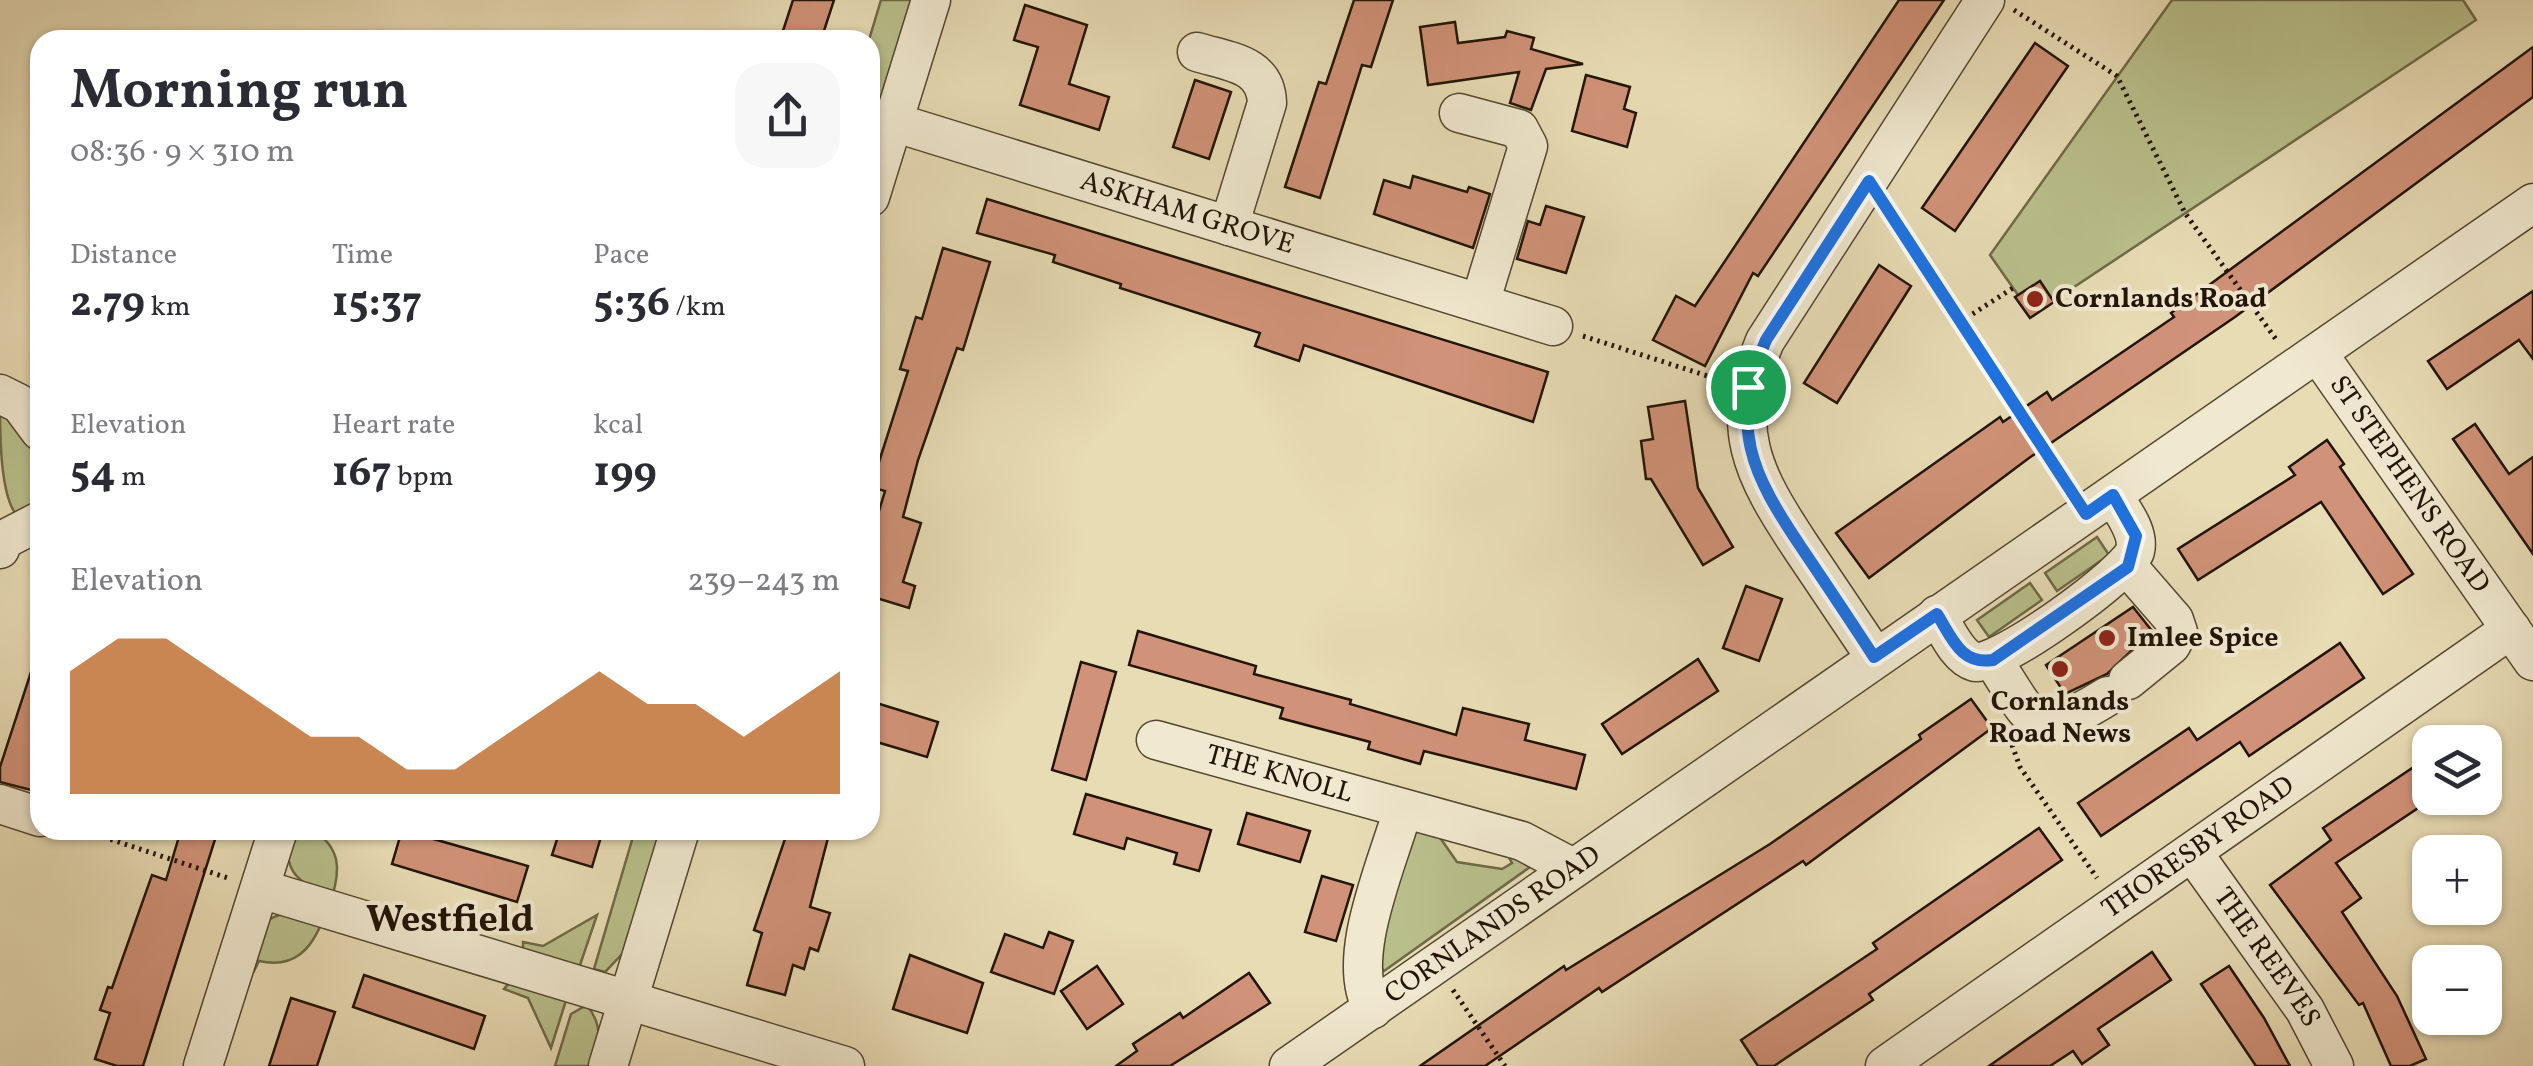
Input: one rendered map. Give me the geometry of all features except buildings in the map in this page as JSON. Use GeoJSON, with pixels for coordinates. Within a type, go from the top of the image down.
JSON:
{"type":"FeatureCollection","features":[{"type":"Feature","properties":{"kind":"street"},"geometry":{"type":"LineString","coordinates":[[880,166],[930,0]]}},
{"type":"Feature","properties":{"kind":"street"},"geometry":{"type":"LineString","coordinates":[[1874,657],[1761,486],[1745,420],[1748,387],[1766,340],[1869,181],[1997,3]]}},
{"type":"Feature","properties":{"kind":"street"},"geometry":{"type":"LineString","coordinates":[[1197,52],[1256,71],[1267,84],[1267,103],[1229,226]]}},
{"type":"Feature","properties":{"kind":"street"},"geometry":{"type":"LineString","coordinates":[[1458,113],[1519,129],[1528,146],[1480,303]]}},
{"type":"Feature","properties":{"kind":"street","name":"ASKHAM GROVE"},"geometry":{"type":"LineString","coordinates":[[894,122],[1553,326]]}},
{"type":"Feature","properties":{"kind":"street","name":"CORNLANDS ROAD"},"geometry":{"type":"LineString","coordinates":[[1289,1066],[2533,204]]}},
{"type":"Feature","properties":{"kind":"street","name":"ST STEPHENS ROAD"},"geometry":{"type":"LineString","coordinates":[[2308,362],[2533,661]]}},
{"type":"Feature","properties":{"kind":"street"},"geometry":{"type":"LineString","coordinates":[[0,394],[20,404],[30,418]]}},
{"type":"Feature","properties":{"kind":"street"},"geometry":{"type":"LineString","coordinates":[[1937,614],[1963,655],[1976,663],[1993,660],[2128,567],[2136,536],[2100,505]]}},
{"type":"Feature","properties":{"kind":"street"},"geometry":{"type":"LineString","coordinates":[[1,540],[30,526]]}},
{"type":"Feature","properties":{"kind":"street"},"geometry":{"type":"LineString","coordinates":[[1993,660],[2032,720],[2048,726],[2068,720],[2118,688],[2170,646],[2178,632],[2174,620],[2128,567]]}},
{"type":"Feature","properties":{"kind":"street","name":"THORESBY ROAD"},"geometry":{"type":"LineString","coordinates":[[1886,1066],[2511,629]]}},
{"type":"Feature","properties":{"kind":"street","name":"THE KNOLL"},"geometry":{"type":"LineString","coordinates":[[1156,740],[1522,841],[1573,868]]}},
{"type":"Feature","properties":{"kind":"street"},"geometry":{"type":"LineString","coordinates":[[0,804],[30,814]]}},
{"type":"Feature","properties":{"kind":"street"},"geometry":{"type":"LineString","coordinates":[[1372,1010],[1364,994],[1360,960],[1403,809]]}},
{"type":"Feature","properties":{"kind":"street"},"geometry":{"type":"LineString","coordinates":[[203,1066],[275,840]]}},
{"type":"Feature","properties":{"kind":"street"},"geometry":{"type":"LineString","coordinates":[[608,1066],[677,840]]}},
{"type":"Feature","properties":{"kind":"street","name":"THE REEVES"},"geometry":{"type":"LineString","coordinates":[[2193,853],[2305,1010],[2334,1066]]}},
{"type":"Feature","properties":{"kind":"street"},"geometry":{"type":"LineString","coordinates":[[261,888],[845,1066]]}},
{"type":"Feature","properties":{"kind":"path"},"geometry":{"type":"LineString","coordinates":[[1997,3],[2118,76],[2185,213],[2308,362]]}},
{"type":"Feature","properties":{"kind":"path"},"geometry":{"type":"LineString","coordinates":[[1869,181],[1960,322],[2100,505]]}},
{"type":"Feature","properties":{"kind":"path"},"geometry":{"type":"LineString","coordinates":[[1960,322],[2013,288]]}},
{"type":"Feature","properties":{"kind":"path"},"geometry":{"type":"LineString","coordinates":[[1553,326],[1748,387]]}},
{"type":"Feature","properties":{"kind":"path"},"geometry":{"type":"LineString","coordinates":[[2010,741],[2020,767],[2116,905]]}},
{"type":"Feature","properties":{"kind":"path"},"geometry":{"type":"LineString","coordinates":[[113,840],[261,888]]}},
{"type":"Feature","properties":{"kind":"path"},"geometry":{"type":"LineString","coordinates":[[1436,965],[1506,1066]]}},
{"type":"Feature","properties":{"kind":"green space"},"geometry":{"type":"Polygon","coordinates":[[[881,0],[914,0],[880,112],[880,30],[872,30],[881,0]]]}},
{"type":"Feature","properties":{"kind":"green space"},"geometry":{"type":"Polygon","coordinates":[[[2172,0],[2463,0],[2476,20],[2032,315],[1990,255],[2172,0]]]}},
{"type":"Feature","properties":{"kind":"green space"},"geometry":{"type":"Polygon","coordinates":[[[0,405],[30,435],[30,515],[19,518],[13,509],[1,450],[0,405]]]}},
{"type":"Feature","properties":{"kind":"green space"},"geometry":{"type":"Polygon","coordinates":[[[2097,537],[2109,555],[2057,591],[2045,573],[2097,537]]]}},
{"type":"Feature","properties":{"kind":"green space"},"geometry":{"type":"Polygon","coordinates":[[[2030,583],[2042,600],[1989,637],[1977,620],[2030,583]]]}},
{"type":"Feature","properties":{"kind":"green space"},"geometry":{"type":"Polygon","coordinates":[[[1434,829],[1457,862],[1502,869],[1512,863],[1503,847],[1530,859],[1530,867],[1384,971],[1369,953],[1406,841],[1417,831],[1434,829]]]}},
{"type":"Feature","properties":{"kind":"green space"},"geometry":{"type":"Polygon","coordinates":[[[288,840],[326,840],[329,844],[337,868],[332,897],[294,873],[288,840]]]}},
{"type":"Feature","properties":{"kind":"green space"},"geometry":{"type":"Polygon","coordinates":[[[632,840],[659,840],[623,953],[605,972],[594,969],[632,840]]]}},
{"type":"Feature","properties":{"kind":"green space"},"geometry":{"type":"Polygon","coordinates":[[[288,911],[323,919],[300,954],[282,962],[259,961],[254,971],[247,965],[265,921],[288,911]]]}},
{"type":"Feature","properties":{"kind":"green space"},"geometry":{"type":"Polygon","coordinates":[[[597,915],[578,971],[523,954],[523,942],[543,946],[597,915]]]}},
{"type":"Feature","properties":{"kind":"green space"},"geometry":{"type":"Polygon","coordinates":[[[513,978],[568,994],[551,1048],[528,998],[504,989],[513,978]]]}},
{"type":"Feature","properties":{"kind":"green space"},"geometry":{"type":"Polygon","coordinates":[[[587,1005],[598,1035],[589,1066],[555,1066],[571,1014],[587,1005]]]}},
{"type":"Feature","properties":{"kind":"place","name":"Cornlands Road"},"geometry":{"type":"Point","coordinates":[2035,299]}},
{"type":"Feature","properties":{"kind":"place","name":"Imlee Spice"},"geometry":{"type":"Point","coordinates":[2107,638]}},
{"type":"Feature","properties":{"kind":"place","name":"Cornlands Road News"},"geometry":{"type":"Point","coordinates":[2060,669]}},
{"type":"Feature","properties":{"kind":"district","name":"Westfield"},"geometry":{"type":"Point","coordinates":[450,921]}},
{"type":"Feature","properties":{"kind":"route"},"geometry":{"type":"LineString","coordinates":[[1869,181],[2086,514],[2113,495],[2136,536],[2128,567],[1993,660],[1976,663],[1963,655],[1937,614],[1874,657],[1761,486],[1750,454],[1745,420],[1748,387],[1766,340],[1869,181]]}}]}
